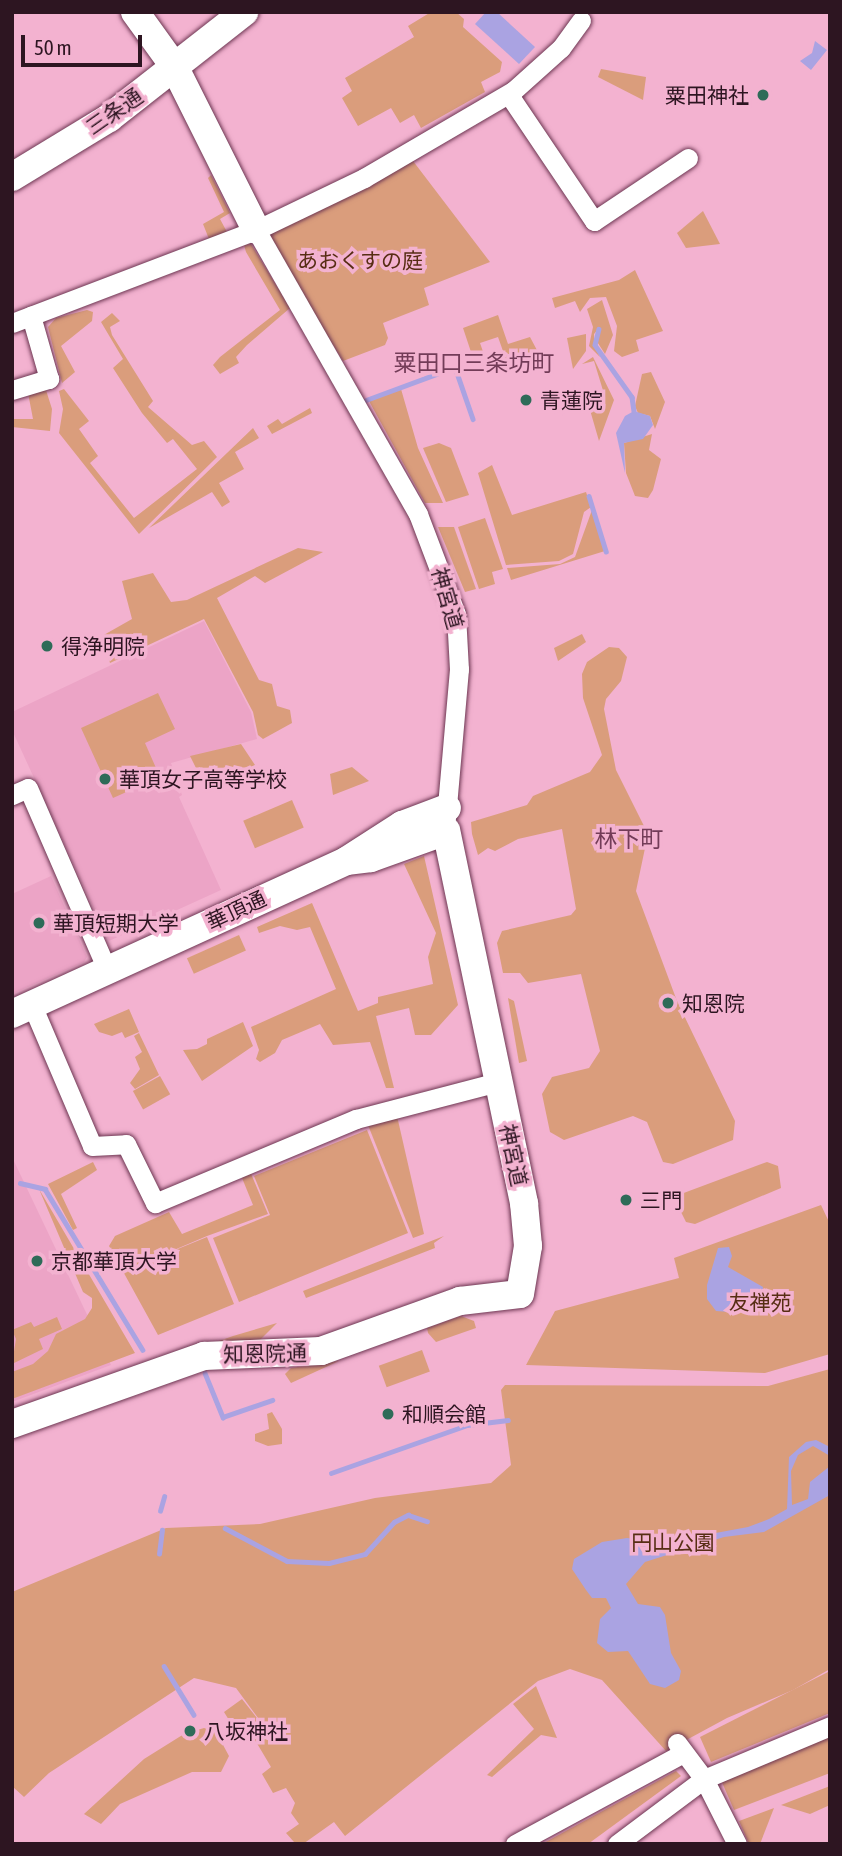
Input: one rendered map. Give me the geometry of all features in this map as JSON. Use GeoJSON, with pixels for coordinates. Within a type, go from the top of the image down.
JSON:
{"type":"FeatureCollection","features":[{"type":"Feature","properties":{"kind":"street","name":"神宮道"},"geometry":{"type":"LineString","coordinates":[[135,12],[174,66],[256,230],[407,493],[450,595],[460,658],[447,820],[528,1236],[520,1294]]}},
{"type":"Feature","properties":{"kind":"street","name":"三条通"},"geometry":{"type":"LineString","coordinates":[[12,177],[109,118],[244,12]]}},
{"type":"Feature","properties":{"kind":"street"},"geometry":{"type":"LineString","coordinates":[[12,390],[49,379],[22,319],[256,230],[364,178],[509,94],[561,48],[581,20]]}},
{"type":"Feature","properties":{"kind":"street"},"geometry":{"type":"LineString","coordinates":[[509,94],[594,221],[688,158]]}},
{"type":"Feature","properties":{"kind":"street"},"geometry":{"type":"LineString","coordinates":[[12,795],[28,788],[107,970]]}},
{"type":"Feature","properties":{"kind":"street","name":"華頂通"},"geometry":{"type":"LineString","coordinates":[[22,1009],[346,861],[365,845],[402,825],[447,820]]}},
{"type":"Feature","properties":{"kind":"street"},"geometry":{"type":"LineString","coordinates":[[22,1009],[92,1146],[126,1144],[155,1203],[356,1119],[498,1082]]}},
{"type":"Feature","properties":{"kind":"street","name":"知恩院通"},"geometry":{"type":"LineString","coordinates":[[12,1424],[204,1356],[321,1351],[454,1302],[520,1294]]}},
{"type":"Feature","properties":{"kind":"street"},"geometry":{"type":"LineString","coordinates":[[617,1844],[704,1779],[830,1727]]}},
{"type":"Feature","properties":{"kind":"street"},"geometry":{"type":"LineString","coordinates":[[515,1844],[680,1748],[704,1779],[737,1844]]}},
{"type":"Feature","properties":{"kind":"shaded area"},"geometry":{"type":"Polygon","coordinates":[[[486,12],[497,12],[535,47],[519,64],[475,24],[486,12]]]}},
{"type":"Feature","properties":{"kind":"shaded area"},"geometry":{"type":"Polygon","coordinates":[[[815,41],[827,50],[811,70],[800,61],[812,53],[815,41]]]}},
{"type":"Feature","properties":{"kind":"shaded area"},"geometry":{"type":"Polygon","coordinates":[[[634,411],[650,416],[653,425],[643,439],[624,443],[625,473],[616,433],[625,416],[634,411]]]}},
{"type":"Feature","properties":{"kind":"shaded area","name":"華頂女子高等学校"},"geometry":{"type":"Polygon","coordinates":[[[204,621],[251,712],[257,739],[171,763],[182,795],[179,797],[221,890],[109,941],[12,730],[12,712],[204,621]]]}},
{"type":"Feature","properties":{"kind":"shaded area"},"geometry":{"type":"Polygon","coordinates":[[[51,876],[87,957],[84,962],[12,994],[12,894],[51,876]]]}},
{"type":"Feature","properties":{"kind":"shaded area","name":"京都華頂大学"},"geometry":{"type":"Polygon","coordinates":[[[12,1157],[111,1365],[12,1402],[12,1157]]]}},
{"type":"Feature","properties":{"kind":"shaded area"},"geometry":{"type":"Polygon","coordinates":[[[729,1247],[732,1256],[728,1267],[763,1287],[762,1296],[730,1312],[716,1311],[707,1299],[707,1285],[718,1248],[729,1247]]]}},
{"type":"Feature","properties":{"kind":"shaded area"},"geometry":{"type":"Polygon","coordinates":[[[816,1440],[830,1447],[830,1456],[813,1446],[798,1455],[791,1471],[792,1505],[808,1499],[810,1482],[830,1466],[830,1495],[764,1532],[724,1537],[645,1562],[626,1584],[638,1604],[660,1607],[665,1615],[671,1653],[681,1671],[679,1680],[665,1688],[650,1684],[628,1651],[608,1652],[597,1643],[600,1619],[611,1608],[606,1598],[592,1598],[572,1569],[574,1559],[602,1542],[635,1539],[640,1547],[748,1527],[769,1519],[787,1509],[789,1457],[806,1442],[816,1440]]]}},
{"type":"Feature","properties":{"kind":"green space"},"geometry":{"type":"Polygon","coordinates":[[[431,12],[456,12],[464,19],[463,27],[502,62],[500,72],[481,82],[485,92],[421,128],[414,115],[400,123],[391,108],[358,126],[342,98],[352,91],[345,78],[414,37],[408,26],[431,12]]]}},
{"type":"Feature","properties":{"kind":"green space"},"geometry":{"type":"Polygon","coordinates":[[[601,69],[646,77],[643,100],[598,77],[601,69]]]}},
{"type":"Feature","properties":{"kind":"green space","name":"あおくすの庭"},"geometry":{"type":"Polygon","coordinates":[[[410,157],[490,262],[424,288],[429,305],[383,323],[388,338],[385,345],[343,361],[264,232],[410,157]]]}},
{"type":"Feature","properties":{"kind":"green space"},"geometry":{"type":"Polygon","coordinates":[[[211,175],[230,213],[220,219],[227,232],[209,239],[203,224],[224,212],[208,178],[211,175]]]}},
{"type":"Feature","properties":{"kind":"green space"},"geometry":{"type":"Polygon","coordinates":[[[703,211],[720,244],[686,248],[677,233],[703,211]]]}},
{"type":"Feature","properties":{"kind":"green space"},"geometry":{"type":"Polygon","coordinates":[[[251,244],[290,308],[247,345],[236,357],[239,363],[220,374],[213,365],[220,357],[280,310],[246,252],[244,245],[251,244]]]}},
{"type":"Feature","properties":{"kind":"green space"},"geometry":{"type":"Polygon","coordinates":[[[635,270],[663,331],[636,340],[639,351],[622,357],[614,351],[617,326],[606,297],[590,298],[580,312],[575,301],[555,308],[552,298],[619,280],[635,270]]]}},
{"type":"Feature","properties":{"kind":"green space"},"geometry":{"type":"Polygon","coordinates":[[[602,300],[613,335],[605,354],[596,340],[600,327],[594,334],[594,345],[600,357],[589,346],[593,327],[587,309],[602,300]]]}},
{"type":"Feature","properties":{"kind":"green space"},"geometry":{"type":"Polygon","coordinates":[[[87,310],[93,312],[92,321],[61,346],[75,372],[62,383],[48,327],[56,318],[87,310]]]}},
{"type":"Feature","properties":{"kind":"green space"},"geometry":{"type":"Polygon","coordinates":[[[112,313],[120,321],[110,327],[112,335],[153,401],[148,407],[192,445],[204,441],[217,457],[139,534],[59,433],[63,409],[59,391],[64,389],[89,421],[79,429],[98,456],[90,463],[134,518],[197,469],[173,439],[167,443],[142,413],[113,368],[123,359],[101,322],[112,313]]]}},
{"type":"Feature","properties":{"kind":"green space"},"geometry":{"type":"Polygon","coordinates":[[[498,315],[508,344],[530,337],[539,354],[509,368],[498,337],[480,343],[488,366],[477,370],[463,328],[498,315]]]}},
{"type":"Feature","properties":{"kind":"green space"},"geometry":{"type":"Polygon","coordinates":[[[586,334],[586,351],[573,369],[567,338],[586,334]]]}},
{"type":"Feature","properties":{"kind":"green space"},"geometry":{"type":"Polygon","coordinates":[[[593,357],[614,400],[599,441],[590,410],[584,412],[582,405],[605,397],[594,361],[582,364],[593,357]]]}},
{"type":"Feature","properties":{"kind":"green space"},"geometry":{"type":"Polygon","coordinates":[[[651,372],[665,402],[655,429],[650,416],[638,413],[635,406],[642,374],[651,372]]]}},
{"type":"Feature","properties":{"kind":"green space"},"geometry":{"type":"Polygon","coordinates":[[[45,387],[52,409],[50,431],[12,427],[12,419],[33,419],[28,393],[45,387]]]}},
{"type":"Feature","properties":{"kind":"green space"},"geometry":{"type":"Polygon","coordinates":[[[401,389],[418,448],[443,503],[425,503],[369,401],[401,389]]]}},
{"type":"Feature","properties":{"kind":"green space"},"geometry":{"type":"Polygon","coordinates":[[[310,408],[312,413],[272,434],[267,426],[278,419],[282,424],[310,408]]]}},
{"type":"Feature","properties":{"kind":"green space"},"geometry":{"type":"Polygon","coordinates":[[[253,428],[259,438],[235,452],[244,469],[219,483],[230,502],[222,507],[212,492],[149,528],[253,428]]]}},
{"type":"Feature","properties":{"kind":"green space"},"geometry":{"type":"Polygon","coordinates":[[[652,434],[649,450],[661,459],[653,490],[648,498],[635,496],[626,473],[624,443],[652,434]]]}},
{"type":"Feature","properties":{"kind":"green space"},"geometry":{"type":"Polygon","coordinates":[[[439,443],[451,448],[469,495],[446,502],[423,448],[439,443]]]}},
{"type":"Feature","properties":{"kind":"green space"},"geometry":{"type":"Polygon","coordinates":[[[492,465],[512,515],[586,492],[591,507],[584,512],[573,554],[559,561],[506,565],[478,473],[492,465]]]}},
{"type":"Feature","properties":{"kind":"green space"},"geometry":{"type":"Polygon","coordinates":[[[592,510],[605,551],[511,580],[507,568],[560,564],[575,557],[592,510]]]}},
{"type":"Feature","properties":{"kind":"green space"},"geometry":{"type":"Polygon","coordinates":[[[485,518],[503,569],[492,572],[495,584],[479,589],[458,527],[485,518]]]}},
{"type":"Feature","properties":{"kind":"green space"},"geometry":{"type":"Polygon","coordinates":[[[438,527],[454,527],[476,589],[465,592],[438,527]]]}},
{"type":"Feature","properties":{"kind":"green space"},"geometry":{"type":"Polygon","coordinates":[[[298,548],[323,552],[265,583],[255,576],[217,598],[259,680],[272,684],[277,706],[290,710],[292,723],[263,739],[258,735],[253,712],[204,619],[110,663],[102,636],[132,619],[122,581],[153,573],[171,602],[187,600],[298,548]]]}},
{"type":"Feature","properties":{"kind":"green space"},"geometry":{"type":"Polygon","coordinates":[[[582,634],[586,642],[558,661],[554,648],[582,634]]]}},
{"type":"Feature","properties":{"kind":"green space"},"geometry":{"type":"Polygon","coordinates":[[[609,647],[619,648],[627,657],[621,681],[606,699],[604,709],[616,770],[648,834],[636,891],[677,1001],[735,1121],[733,1140],[673,1164],[663,1162],[647,1122],[633,1116],[564,1140],[550,1132],[542,1094],[552,1077],[589,1068],[600,1051],[581,974],[528,983],[520,973],[503,973],[497,943],[502,931],[571,915],[576,909],[562,829],[518,839],[495,851],[488,848],[478,855],[472,834],[471,822],[527,805],[533,796],[590,772],[602,755],[583,698],[582,674],[587,662],[609,647]]]}},
{"type":"Feature","properties":{"kind":"green space"},"geometry":{"type":"Polygon","coordinates":[[[158,693],[175,729],[145,743],[160,777],[113,798],[81,728],[158,693]]]}},
{"type":"Feature","properties":{"kind":"green space"},"geometry":{"type":"Polygon","coordinates":[[[241,744],[255,765],[222,779],[215,765],[198,772],[190,756],[241,744]]]}},
{"type":"Feature","properties":{"kind":"green space"},"geometry":{"type":"Polygon","coordinates":[[[352,767],[369,781],[333,795],[330,774],[352,767]]]}},
{"type":"Feature","properties":{"kind":"green space"},"geometry":{"type":"Polygon","coordinates":[[[292,800],[304,828],[255,848],[243,821],[292,800]]]}},
{"type":"Feature","properties":{"kind":"green space"},"geometry":{"type":"Polygon","coordinates":[[[424,856],[458,1005],[431,1035],[415,1035],[409,1008],[376,1016],[394,1088],[386,1088],[370,1042],[333,1045],[320,1024],[282,1040],[275,1053],[260,1062],[256,1059],[259,1050],[251,1027],[336,989],[310,927],[297,930],[280,926],[259,933],[257,927],[312,903],[358,1011],[378,1003],[378,997],[433,984],[428,957],[436,933],[404,864],[424,856]]]}},
{"type":"Feature","properties":{"kind":"green space"},"geometry":{"type":"Polygon","coordinates":[[[239,935],[246,951],[194,974],[187,958],[239,935]]]}},
{"type":"Feature","properties":{"kind":"green space"},"geometry":{"type":"Polygon","coordinates":[[[508,998],[514,1001],[527,1061],[519,1063],[508,998]]]}},
{"type":"Feature","properties":{"kind":"green space"},"geometry":{"type":"Polygon","coordinates":[[[129,1009],[139,1032],[125,1038],[122,1032],[112,1036],[99,1032],[94,1024],[129,1009]]]}},
{"type":"Feature","properties":{"kind":"green space"},"geometry":{"type":"Polygon","coordinates":[[[243,1022],[253,1046],[202,1081],[183,1050],[197,1049],[207,1044],[207,1039],[243,1022]]]}},
{"type":"Feature","properties":{"kind":"green space"},"geometry":{"type":"Polygon","coordinates":[[[139,1033],[159,1075],[135,1089],[130,1083],[140,1069],[135,1057],[142,1052],[134,1036],[139,1033]]]}},
{"type":"Feature","properties":{"kind":"green space"},"geometry":{"type":"Polygon","coordinates":[[[160,1076],[170,1094],[143,1109],[133,1091],[160,1076]]]}},
{"type":"Feature","properties":{"kind":"green space"},"geometry":{"type":"Polygon","coordinates":[[[397,1116],[424,1234],[413,1238],[368,1125],[397,1116]]]}},
{"type":"Feature","properties":{"kind":"green space"},"geometry":{"type":"Polygon","coordinates":[[[367,1130],[408,1233],[239,1302],[213,1238],[270,1215],[254,1176],[367,1130]]]}},
{"type":"Feature","properties":{"kind":"green space"},"geometry":{"type":"Polygon","coordinates":[[[93,1162],[97,1170],[61,1194],[77,1228],[73,1230],[48,1184],[93,1162]]]}},
{"type":"Feature","properties":{"kind":"green space"},"geometry":{"type":"Polygon","coordinates":[[[767,1162],[778,1166],[781,1188],[695,1224],[686,1222],[677,1204],[681,1194],[767,1162]]]}},
{"type":"Feature","properties":{"kind":"green space"},"geometry":{"type":"Polygon","coordinates":[[[249,1169],[268,1214],[207,1236],[141,1264],[207,1237],[234,1304],[158,1335],[109,1246],[115,1236],[169,1212],[182,1234],[253,1205],[240,1173],[249,1169]]]}},
{"type":"Feature","properties":{"kind":"green space"},"geometry":{"type":"Polygon","coordinates":[[[39,1189],[135,1353],[12,1399],[12,1372],[33,1364],[48,1351],[56,1334],[85,1319],[92,1308],[92,1298],[83,1292],[39,1189]]]}},
{"type":"Feature","properties":{"kind":"green space","name":"友禅苑"},"geometry":{"type":"Polygon","coordinates":[[[821,1205],[830,1224],[830,1354],[765,1373],[526,1365],[555,1311],[679,1278],[674,1258],[821,1205]]]}},
{"type":"Feature","properties":{"kind":"green space"},"geometry":{"type":"Polygon","coordinates":[[[444,1236],[434,1243],[435,1248],[306,1298],[303,1291],[444,1236]]]}},
{"type":"Feature","properties":{"kind":"green space"},"geometry":{"type":"Polygon","coordinates":[[[461,1316],[474,1321],[476,1328],[436,1342],[428,1333],[427,1328],[461,1316]]]}},
{"type":"Feature","properties":{"kind":"green space"},"geometry":{"type":"Polygon","coordinates":[[[57,1317],[62,1329],[39,1339],[43,1349],[12,1364],[16,1339],[12,1330],[31,1322],[34,1327],[57,1317]]]}},
{"type":"Feature","properties":{"kind":"green space"},"geometry":{"type":"Polygon","coordinates":[[[277,1323],[260,1340],[205,1346],[233,1336],[277,1323]]]}},
{"type":"Feature","properties":{"kind":"green space"},"geometry":{"type":"Polygon","coordinates":[[[422,1350],[430,1372],[387,1387],[379,1366],[422,1350]]]}},
{"type":"Feature","properties":{"kind":"green space"},"geometry":{"type":"Polygon","coordinates":[[[339,1361],[291,1383],[285,1374],[291,1368],[339,1361]]]}},
{"type":"Feature","properties":{"kind":"green space","name":"円山公園"},"geometry":{"type":"Polygon","coordinates":[[[830,1369],[830,1669],[793,1690],[727,1718],[666,1751],[602,1680],[570,1669],[538,1681],[345,1836],[334,1822],[303,1844],[294,1842],[286,1833],[299,1824],[291,1813],[295,1803],[286,1788],[273,1793],[262,1774],[271,1767],[255,1740],[242,1719],[232,1725],[224,1712],[242,1699],[275,1741],[236,1688],[194,1678],[49,1773],[24,1797],[12,1786],[12,1592],[166,1528],[260,1524],[375,1498],[491,1483],[511,1465],[501,1390],[505,1385],[768,1386],[830,1369]]]}},
{"type":"Feature","properties":{"kind":"green space"},"geometry":{"type":"Polygon","coordinates":[[[272,1412],[282,1429],[282,1444],[268,1446],[255,1441],[255,1434],[269,1429],[267,1414],[272,1412]]]}},
{"type":"Feature","properties":{"kind":"green space"},"geometry":{"type":"Polygon","coordinates":[[[830,1671],[830,1713],[711,1762],[700,1737],[830,1671]]]}},
{"type":"Feature","properties":{"kind":"green space"},"geometry":{"type":"Polygon","coordinates":[[[536,1686],[557,1738],[541,1735],[492,1777],[487,1775],[534,1729],[513,1704],[536,1686]]]}},
{"type":"Feature","properties":{"kind":"green space"},"geometry":{"type":"Polygon","coordinates":[[[204,1728],[216,1732],[229,1756],[221,1772],[192,1772],[120,1804],[101,1824],[84,1814],[144,1759],[184,1734],[204,1728]]]}},
{"type":"Feature","properties":{"kind":"green space"},"geometry":{"type":"Polygon","coordinates":[[[830,1735],[830,1773],[734,1810],[721,1780],[830,1735]]]}},
{"type":"Feature","properties":{"kind":"green space"},"geometry":{"type":"Polygon","coordinates":[[[676,1771],[681,1776],[588,1844],[542,1844],[676,1771]]]}},
{"type":"Feature","properties":{"kind":"green space"},"geometry":{"type":"Polygon","coordinates":[[[830,1786],[830,1805],[810,1814],[781,1805],[830,1786]]]}},
{"type":"Feature","properties":{"kind":"green space"},"geometry":{"type":"Polygon","coordinates":[[[774,1808],[760,1844],[749,1844],[739,1821],[774,1808]]]}},
{"type":"Feature","properties":{"kind":"waterway"},"geometry":{"type":"LineString","coordinates":[[599,329],[595,345],[632,397],[634,411]]}},
{"type":"Feature","properties":{"kind":"waterway"},"geometry":{"type":"LineString","coordinates":[[366,400],[455,367],[473,419]]}},
{"type":"Feature","properties":{"kind":"waterway"},"geometry":{"type":"LineString","coordinates":[[589,496],[606,551]]}},
{"type":"Feature","properties":{"kind":"waterway"},"geometry":{"type":"LineString","coordinates":[[20,1183],[45,1189],[143,1350]]}},
{"type":"Feature","properties":{"kind":"waterway"},"geometry":{"type":"LineString","coordinates":[[205,1373],[223,1417],[272,1400]]}},
{"type":"Feature","properties":{"kind":"waterway"},"geometry":{"type":"LineString","coordinates":[[331,1473],[467,1425],[508,1420]]}},
{"type":"Feature","properties":{"kind":"waterway"},"geometry":{"type":"LineString","coordinates":[[160,1511],[164,1497]]}},
{"type":"Feature","properties":{"kind":"waterway"},"geometry":{"type":"LineString","coordinates":[[225,1528],[287,1561],[329,1563],[365,1554],[394,1522],[408,1515],[427,1521]]}},
{"type":"Feature","properties":{"kind":"waterway"},"geometry":{"type":"LineString","coordinates":[[159,1554],[162,1530]]}},
{"type":"Feature","properties":{"kind":"waterway"},"geometry":{"type":"LineString","coordinates":[[164,1666],[194,1715]]}},
{"type":"Feature","properties":{"kind":"place","name":"粟田神社"},"geometry":{"type":"Point","coordinates":[763,95]}},
{"type":"Feature","properties":{"kind":"place","name":"青蓮院"},"geometry":{"type":"Point","coordinates":[526,400]}},
{"type":"Feature","properties":{"kind":"place","name":"得浄明院"},"geometry":{"type":"Point","coordinates":[47,646]}},
{"type":"Feature","properties":{"kind":"place","name":"華頂女子高等学校"},"geometry":{"type":"Point","coordinates":[105,779]}},
{"type":"Feature","properties":{"kind":"place","name":"華頂短期大学"},"geometry":{"type":"Point","coordinates":[39,923]}},
{"type":"Feature","properties":{"kind":"place","name":"知恩院"},"geometry":{"type":"Point","coordinates":[668,1003]}},
{"type":"Feature","properties":{"kind":"place","name":"三門"},"geometry":{"type":"Point","coordinates":[626,1200]}},
{"type":"Feature","properties":{"kind":"place","name":"京都華頂大学"},"geometry":{"type":"Point","coordinates":[37,1261]}},
{"type":"Feature","properties":{"kind":"place","name":"和順会館"},"geometry":{"type":"Point","coordinates":[388,1414]}},
{"type":"Feature","properties":{"kind":"place","name":"八坂神社"},"geometry":{"type":"Point","coordinates":[190,1731]}},
{"type":"Feature","properties":{"kind":"district","name":"粟田口三条坊町"},"geometry":{"type":"Point","coordinates":[474,363]}},
{"type":"Feature","properties":{"kind":"district","name":"林下町"},"geometry":{"type":"Point","coordinates":[629,839]}}]}
